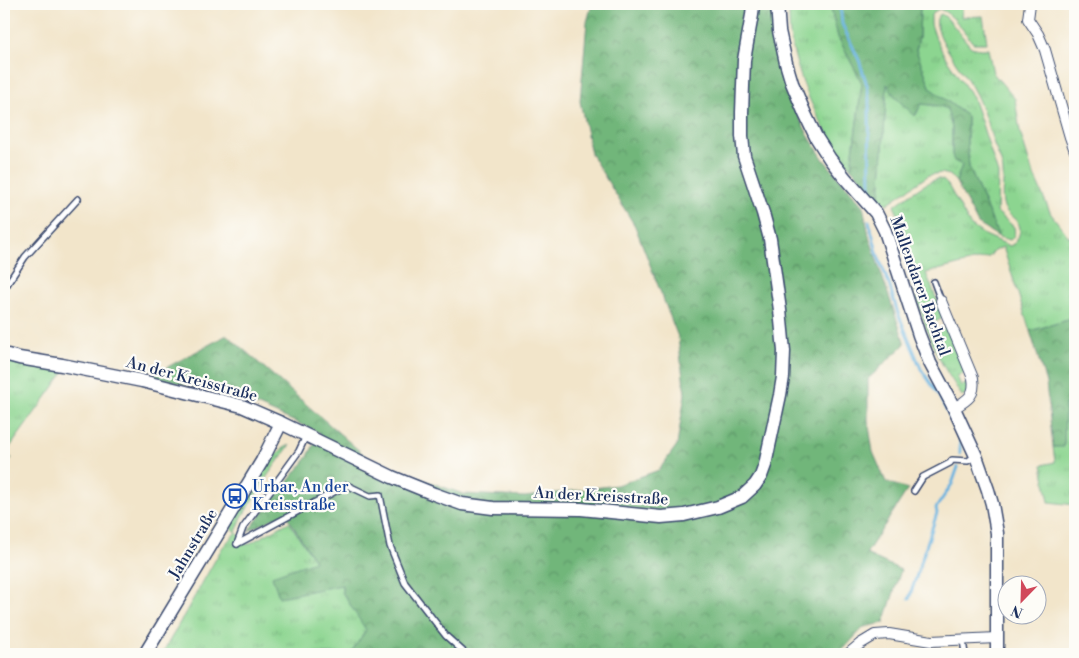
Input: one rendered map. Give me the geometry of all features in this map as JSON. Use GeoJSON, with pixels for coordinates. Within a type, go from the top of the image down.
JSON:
{"type":"FeatureCollection","features":[{"type":"Feature","properties":{"kind":"street","name":"An der Kreisstraße"},"geometry":{"type":"LineString","coordinates":[[4,354],[142,381],[242,406],[392,477],[462,504],[493,508],[581,509],[661,517],[684,515],[718,507],[742,496],[755,485],[760,476],[770,443],[783,377],[784,351],[770,239],[744,156],[742,112],[744,60],[753,4]]}},
{"type":"Feature","properties":{"kind":"street","name":"Mallendarer Bachtal"},"geometry":{"type":"LineString","coordinates":[[777,4],[779,31],[786,63],[805,114],[816,137],[830,159],[876,213],[885,231],[918,335],[976,456],[992,504],[997,533],[997,654]]}},
{"type":"Feature","properties":{"kind":"street"},"geometry":{"type":"LineString","coordinates":[[1030,4],[1028,19],[1038,34],[1045,50],[1075,151]]}},
{"type":"Feature","properties":{"kind":"street"},"geometry":{"type":"LineString","coordinates":[[941,301],[973,378],[974,386],[973,392],[966,401],[954,408]]}},
{"type":"Feature","properties":{"kind":"street","name":"Jahnstraße"},"geometry":{"type":"LineString","coordinates":[[145,654],[262,461],[281,423]]}},
{"type":"Feature","properties":{"kind":"street"},"geometry":{"type":"LineString","coordinates":[[848,654],[875,635],[889,634],[931,641],[997,638]]}},
{"type":"Feature","properties":{"kind":"lane"},"geometry":{"type":"LineString","coordinates":[[4,289],[25,257],[78,199]]}},
{"type":"Feature","properties":{"kind":"lane"},"geometry":{"type":"LineString","coordinates":[[934,282],[941,301]]}},
{"type":"Feature","properties":{"kind":"lane"},"geometry":{"type":"LineString","coordinates":[[306,435],[299,451],[244,528],[237,544],[347,485],[370,496],[380,495],[390,546],[405,583],[446,636],[466,654]]}},
{"type":"Feature","properties":{"kind":"lane"},"geometry":{"type":"LineString","coordinates":[[914,491],[923,477],[950,463],[952,460],[968,461],[976,456]]}},
{"type":"Feature","properties":{"kind":"lane"},"geometry":{"type":"LineString","coordinates":[[963,639],[965,654]]}},
{"type":"Feature","properties":{"kind":"green space"},"geometry":{"type":"Polygon","coordinates":[[[592,4],[773,4],[783,68],[797,113],[824,160],[863,206],[869,236],[905,344],[868,379],[868,420],[873,452],[886,482],[908,489],[866,554],[901,570],[884,623],[864,627],[839,654],[350,654],[366,630],[342,592],[342,585],[279,597],[272,576],[315,561],[285,513],[248,531],[307,458],[320,433],[225,393],[149,377],[227,335],[371,461],[463,494],[525,497],[617,485],[659,470],[677,445],[685,394],[678,337],[635,226],[591,154],[580,101],[587,22],[592,4]]]}},
{"type":"Feature","properties":{"kind":"green space"},"geometry":{"type":"Polygon","coordinates":[[[789,4],[830,4],[838,37],[862,83],[851,168],[838,152],[807,93],[793,50],[790,35],[789,4]]]}},
{"type":"Feature","properties":{"kind":"green space"},"geometry":{"type":"Polygon","coordinates":[[[830,4],[920,4],[919,37],[916,50],[931,89],[967,116],[969,167],[999,237],[978,224],[956,182],[962,165],[954,161],[952,155],[952,128],[947,109],[940,106],[921,104],[915,116],[896,98],[887,84],[880,199],[851,168],[862,83],[838,37],[830,4]]]}},
{"type":"Feature","properties":{"kind":"green space"},"geometry":{"type":"Polygon","coordinates":[[[920,4],[963,4],[961,17],[983,16],[987,43],[973,43],[954,19],[939,9],[931,15],[931,24],[944,55],[973,98],[998,174],[997,212],[1014,227],[1014,235],[1010,240],[999,237],[969,167],[967,116],[931,89],[916,50],[919,37],[920,4]]]}},
{"type":"Feature","properties":{"kind":"green space"},"geometry":{"type":"Polygon","coordinates":[[[941,14],[947,18],[971,47],[988,49],[993,73],[1015,99],[1020,132],[1032,171],[1051,214],[1069,237],[1075,235],[1075,318],[1030,331],[1003,247],[994,251],[989,257],[926,273],[943,315],[941,319],[929,325],[932,333],[943,328],[948,329],[966,370],[957,376],[961,386],[969,383],[969,391],[962,396],[938,356],[924,322],[894,206],[928,183],[940,179],[948,185],[970,225],[983,234],[1010,246],[1016,242],[1020,228],[1016,220],[1005,209],[1003,203],[1002,166],[980,103],[940,35],[937,19],[941,14]]]}},
{"type":"Feature","properties":{"kind":"green space"},"geometry":{"type":"Polygon","coordinates":[[[887,84],[916,115],[921,104],[940,106],[947,109],[952,128],[952,155],[962,165],[956,182],[950,175],[941,173],[929,175],[887,204],[880,199],[887,84]]]}},
{"type":"Feature","properties":{"kind":"green space"},"geometry":{"type":"Polygon","coordinates":[[[1075,318],[1075,403],[1065,404],[1064,447],[1053,447],[1046,383],[1030,331],[1075,318]]]}},
{"type":"Feature","properties":{"kind":"green space"},"geometry":{"type":"Polygon","coordinates":[[[4,360],[65,371],[5,454],[12,458],[4,470],[4,360]]]}},
{"type":"Feature","properties":{"kind":"green space"},"geometry":{"type":"Polygon","coordinates":[[[1065,403],[1075,403],[1075,505],[1049,502],[1042,465],[1055,462],[1053,447],[1064,446],[1065,403]]]}},
{"type":"Feature","properties":{"kind":"green space"},"geometry":{"type":"Polygon","coordinates":[[[290,445],[268,475],[242,517],[236,532],[227,523],[264,468],[282,450],[290,445]]]}},
{"type":"Feature","properties":{"kind":"green space"},"geometry":{"type":"Polygon","coordinates":[[[289,522],[315,561],[342,585],[342,592],[367,630],[350,654],[162,654],[222,548],[236,532],[247,545],[289,522]]]}},
{"type":"Feature","properties":{"kind":"waterway"},"geometry":{"type":"LineString","coordinates":[[840,4],[842,24],[859,60],[867,85],[869,99],[870,190]]}},
{"type":"Feature","properties":{"kind":"waterway"},"geometry":{"type":"LineString","coordinates":[[869,221],[878,256],[898,313],[921,369],[938,394],[960,438],[960,454]]}},
{"type":"Feature","properties":{"kind":"waterway"},"geometry":{"type":"LineString","coordinates":[[909,599],[937,513],[936,508],[952,484],[958,467]]}},
{"type":"Feature","properties":{"kind":"place","name":"Urbar, An der Kreisstraße"},"geometry":{"type":"Point","coordinates":[235,496]}}]}
